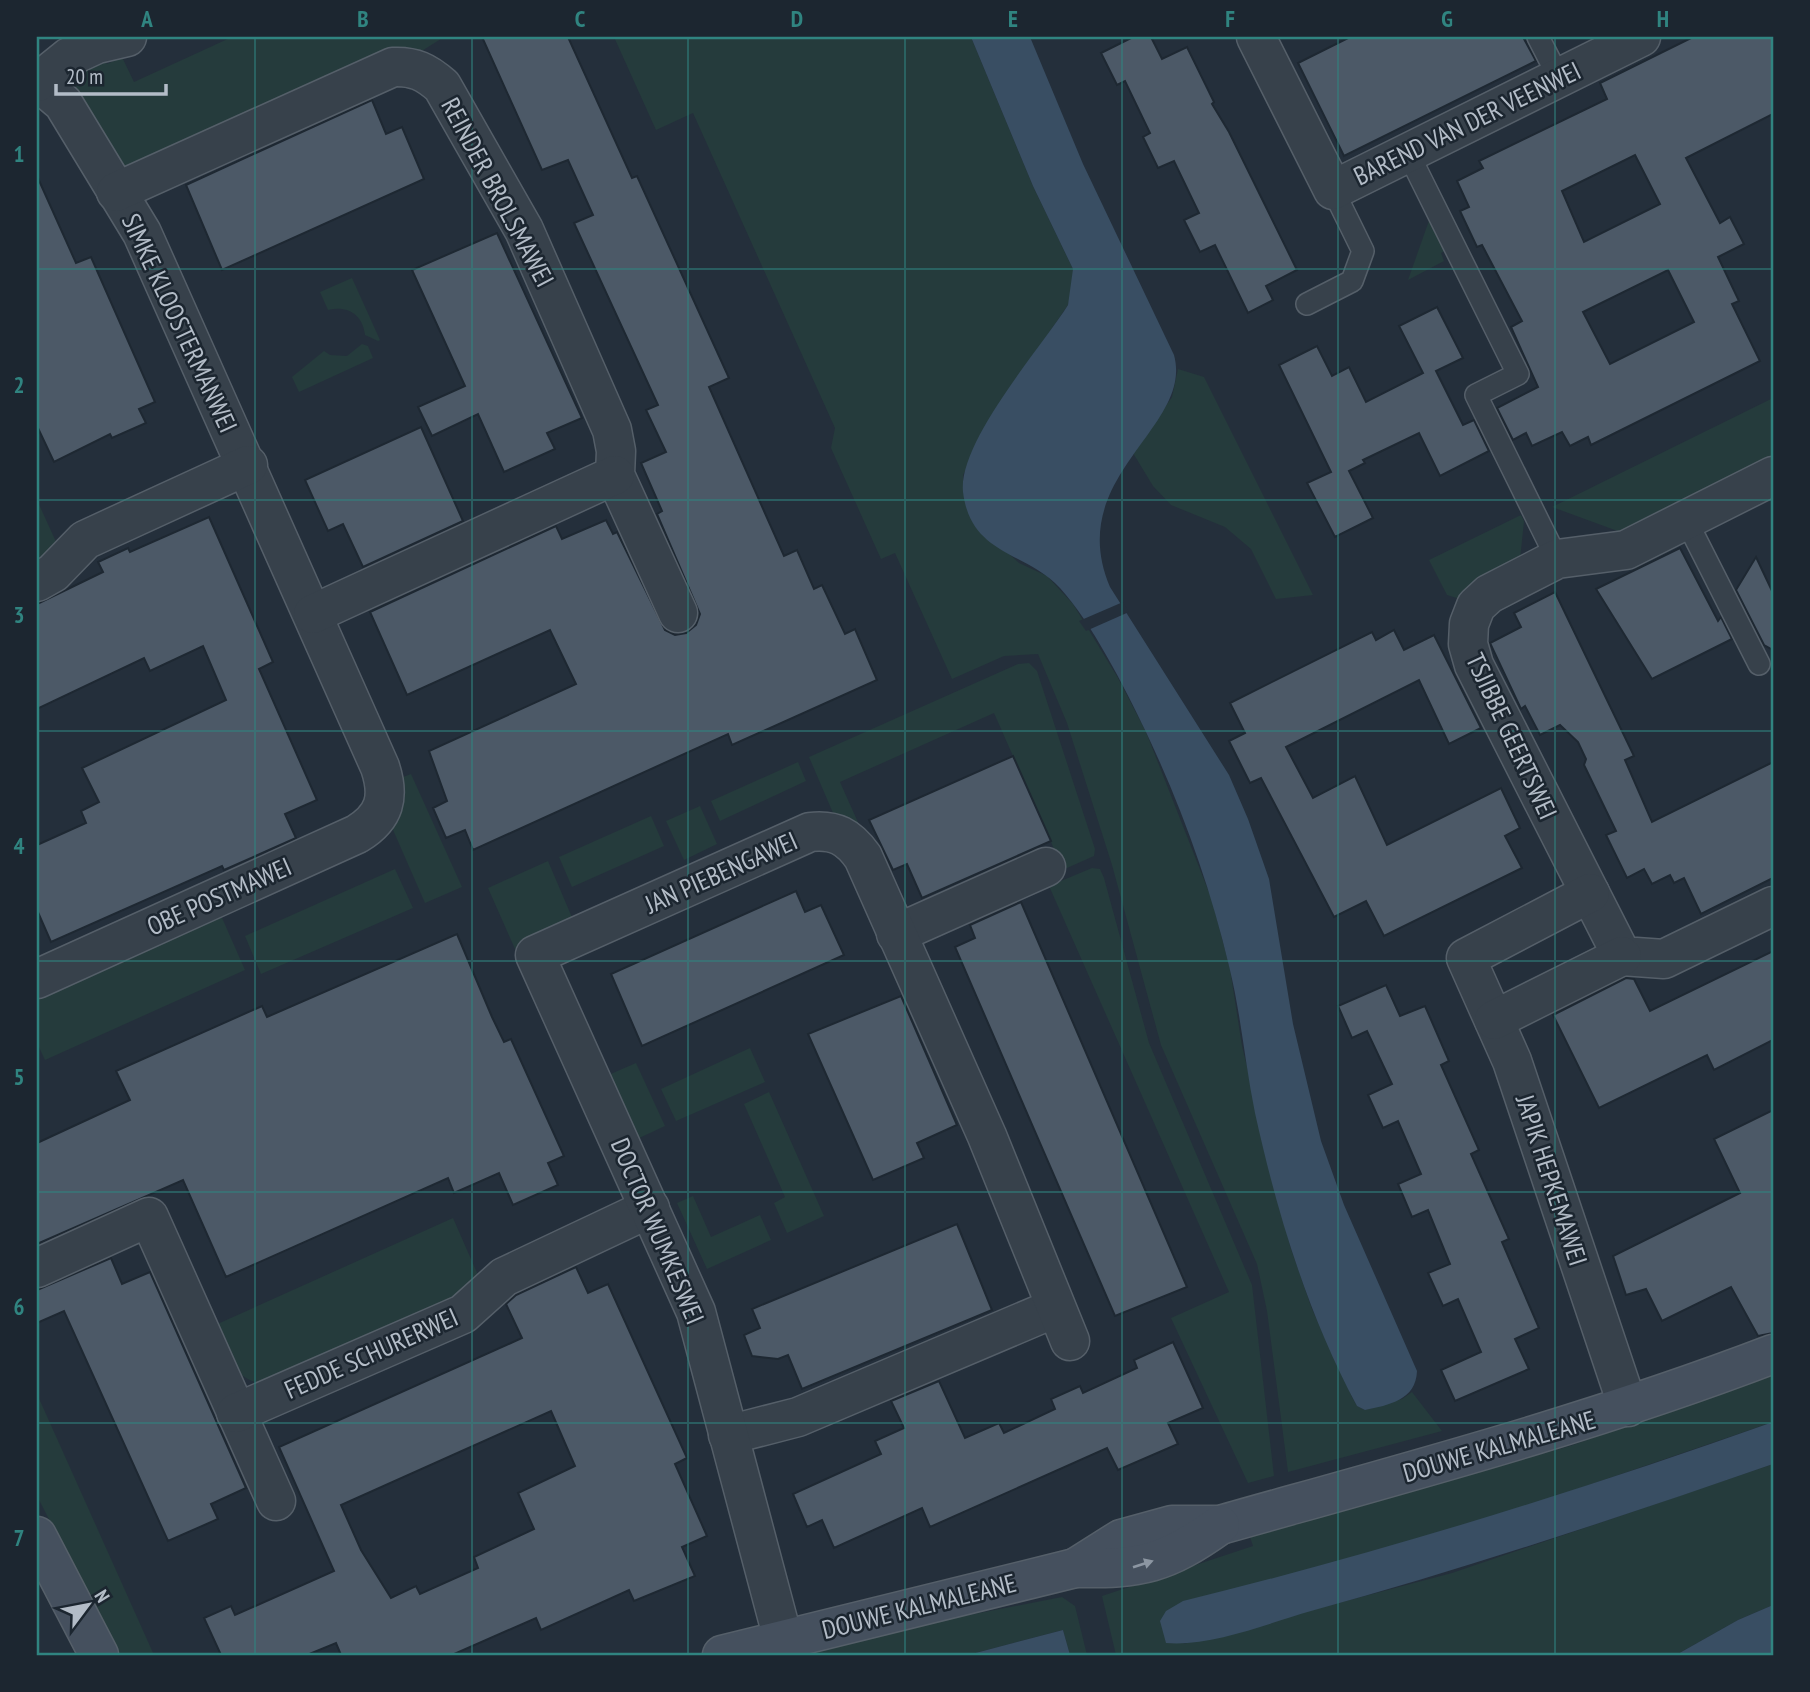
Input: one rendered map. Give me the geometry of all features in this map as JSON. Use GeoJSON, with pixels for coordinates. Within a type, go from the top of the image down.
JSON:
{"type":"FeatureCollection","features":[{"type":"Feature","properties":{"kind":"street"},"geometry":{"type":"LineString","coordinates":[[37,82],[69,57],[97,44],[127,37]]}},
{"type":"Feature","properties":{"kind":"street","name":"BAREND VAN DER VEENWEI"},"geometry":{"type":"LineString","coordinates":[[1256,37],[1333,190],[1641,37]]}},
{"type":"Feature","properties":{"kind":"street","name":"REINDER BROLSMAWEI"},"geometry":{"type":"LineString","coordinates":[[116,192],[393,67],[410,66],[428,74],[442,86],[524,230],[612,430],[616,451],[615,475],[678,613]]}},
{"type":"Feature","properties":{"kind":"street","name":"SIMKE KLOOSTERMANWEI"},"geometry":{"type":"LineString","coordinates":[[37,82],[62,103],[142,233],[380,767],[386,797]]}},
{"type":"Feature","properties":{"kind":"street","name":"SIMKE KLOOSTERMANWEI"},"geometry":{"type":"LineString","coordinates":[[37,582],[54,573],[86,540],[248,466]]}},
{"type":"Feature","properties":{"kind":"street"},"geometry":{"type":"LineString","coordinates":[[313,614],[615,475]]}},
{"type":"Feature","properties":{"kind":"street","name":"TSJIBBE GEERTSWEI"},"geometry":{"type":"LineString","coordinates":[[1622,956],[1474,665],[1468,644],[1469,624],[1476,606],[1489,594],[1557,559],[1626,550],[1773,476]]}},
{"type":"Feature","properties":{"kind":"street","name":"OBE POSTMAWEI"},"geometry":{"type":"LineString","coordinates":[[37,979],[357,834],[370,826],[381,814],[386,797]]}},
{"type":"Feature","properties":{"kind":"street","name":"JAN PIEBENGAWEI"},"geometry":{"type":"LineString","coordinates":[[535,955],[810,832],[824,830],[838,833],[852,842],[863,857],[987,1136],[1062,1325],[797,1417],[728,1435]]}},
{"type":"Feature","properties":{"kind":"street"},"geometry":{"type":"LineString","coordinates":[[896,934],[1046,867]]}},
{"type":"Feature","properties":{"kind":"street","name":"JAPIK HEPKEMAWEI"},"geometry":{"type":"LineString","coordinates":[[1590,893],[1466,958],[1512,1061],[1628,1407]]}},
{"type":"Feature","properties":{"kind":"street"},"geometry":{"type":"LineString","coordinates":[[1494,1020],[1622,956],[1664,959],[1773,905]]}},
{"type":"Feature","properties":{"kind":"street","name":"DOCTOR WUMKESWEI"},"geometry":{"type":"LineString","coordinates":[[535,955],[696,1312],[783,1639]]}},
{"type":"Feature","properties":{"kind":"street","name":"FEDDE SCHURERWEI"},"geometry":{"type":"LineString","coordinates":[[236,1413],[463,1314],[504,1277],[650,1208]]}},
{"type":"Feature","properties":{"kind":"street"},"geometry":{"type":"LineString","coordinates":[[37,1268],[149,1217],[276,1501]]}},
{"type":"Feature","properties":{"kind":"street","name":"DOUWE KALMALEANE"},"geometry":{"type":"LineString","coordinates":[[722,1655],[1075,1568],[1121,1539],[1172,1525],[1220,1525],[1507,1446],[1628,1407],[1773,1354]]}},
{"type":"Feature","properties":{"kind":"street"},"geometry":{"type":"LineString","coordinates":[[37,1536],[99,1655]]}},
{"type":"Feature","properties":{"kind":"lane"},"geometry":{"type":"LineString","coordinates":[[1538,37],[1559,78]]}},
{"type":"Feature","properties":{"kind":"lane"},"geometry":{"type":"LineString","coordinates":[[1408,153],[1518,374],[1476,395],[1557,559]]}},
{"type":"Feature","properties":{"kind":"lane"},"geometry":{"type":"LineString","coordinates":[[1307,304],[1352,281],[1363,251],[1333,190]]}},
{"type":"Feature","properties":{"kind":"lane"},"geometry":{"type":"LineString","coordinates":[[1686,520],[1759,664]]}},
{"type":"Feature","properties":{"kind":"green space"},"geometry":{"type":"Polygon","coordinates":[[[232,37],[444,37],[417,54],[126,171],[69,86],[75,69],[103,57],[107,64],[122,57],[134,82],[232,37]]]}},
{"type":"Feature","properties":{"kind":"green space"},"geometry":{"type":"Polygon","coordinates":[[[614,37],[971,37],[1033,186],[1073,269],[1073,286],[1068,305],[1011,388],[963,475],[964,495],[973,521],[1019,563],[1047,576],[1073,604],[1118,678],[1146,732],[1212,900],[1230,969],[1242,1046],[1290,1246],[1312,1309],[1352,1397],[1357,1406],[1365,1410],[1402,1399],[1412,1392],[1442,1431],[1288,1472],[1267,1311],[1257,1264],[1161,1045],[1112,865],[1067,723],[1038,654],[1004,656],[952,679],[895,553],[881,559],[831,448],[835,428],[693,113],[656,130],[614,37]]]}},
{"type":"Feature","properties":{"kind":"green space"},"geometry":{"type":"Polygon","coordinates":[[[1431,215],[1448,249],[1441,253],[1444,261],[1408,280],[1431,215]]]}},
{"type":"Feature","properties":{"kind":"green space"},"geometry":{"type":"Polygon","coordinates":[[[352,278],[380,340],[378,341],[365,335],[361,322],[353,313],[342,309],[328,310],[320,292],[352,278]]]}},
{"type":"Feature","properties":{"kind":"green space"},"geometry":{"type":"Polygon","coordinates":[[[362,344],[368,346],[373,358],[299,392],[292,377],[324,351],[330,355],[347,356],[362,344]]]}},
{"type":"Feature","properties":{"kind":"green space"},"geometry":{"type":"Polygon","coordinates":[[[1178,369],[1204,377],[1313,595],[1276,599],[1251,549],[1225,527],[1171,505],[1153,486],[1133,453],[1172,397],[1178,369]]]}},
{"type":"Feature","properties":{"kind":"green space"},"geometry":{"type":"Polygon","coordinates":[[[1773,398],[1773,459],[1623,533],[1552,507],[1773,398]]]}},
{"type":"Feature","properties":{"kind":"green space"},"geometry":{"type":"Polygon","coordinates":[[[37,500],[57,544],[37,562],[37,500]]]}},
{"type":"Feature","properties":{"kind":"green space"},"geometry":{"type":"Polygon","coordinates":[[[1521,515],[1524,521],[1520,560],[1463,600],[1447,595],[1429,560],[1521,515]]]}},
{"type":"Feature","properties":{"kind":"green space"},"geometry":{"type":"Polygon","coordinates":[[[1029,663],[1037,671],[1095,849],[1094,856],[1067,868],[1062,867],[994,713],[840,782],[865,838],[836,820],[809,757],[1018,664],[1029,663]]]}},
{"type":"Feature","properties":{"kind":"green space"},"geometry":{"type":"Polygon","coordinates":[[[798,762],[806,781],[720,821],[711,801],[798,762]]]}},
{"type":"Feature","properties":{"kind":"green space"},"geometry":{"type":"Polygon","coordinates":[[[411,774],[462,887],[425,903],[390,823],[398,779],[411,774]]]}},
{"type":"Feature","properties":{"kind":"green space"},"geometry":{"type":"Polygon","coordinates":[[[700,806],[717,844],[684,860],[666,821],[700,806]]]}},
{"type":"Feature","properties":{"kind":"green space"},"geometry":{"type":"Polygon","coordinates":[[[651,816],[664,846],[572,887],[559,857],[651,816]]]}},
{"type":"Feature","properties":{"kind":"green space"},"geometry":{"type":"Polygon","coordinates":[[[548,861],[574,922],[515,949],[488,888],[548,861]]]}},
{"type":"Feature","properties":{"kind":"green space"},"geometry":{"type":"Polygon","coordinates":[[[1092,868],[1100,869],[1104,878],[1149,1043],[1252,1285],[1274,1476],[1248,1483],[1171,1318],[1229,1292],[1049,886],[1092,868]]]}},
{"type":"Feature","properties":{"kind":"green space"},"geometry":{"type":"Polygon","coordinates":[[[395,869],[413,908],[261,974],[245,936],[395,869]]]}},
{"type":"Feature","properties":{"kind":"green space"},"geometry":{"type":"Polygon","coordinates":[[[219,911],[245,970],[45,1060],[37,1043],[37,997],[219,911]]]}},
{"type":"Feature","properties":{"kind":"green space"},"geometry":{"type":"Polygon","coordinates":[[[750,1048],[765,1082],[676,1121],[661,1089],[750,1048]]]}},
{"type":"Feature","properties":{"kind":"green space"},"geometry":{"type":"Polygon","coordinates":[[[636,1063],[665,1126],[635,1140],[606,1076],[636,1063]]]}},
{"type":"Feature","properties":{"kind":"green space"},"geometry":{"type":"Polygon","coordinates":[[[769,1092],[824,1216],[787,1233],[774,1203],[785,1197],[744,1104],[769,1092]]]}},
{"type":"Feature","properties":{"kind":"green space"},"geometry":{"type":"Polygon","coordinates":[[[693,1196],[711,1237],[760,1215],[771,1240],[707,1269],[677,1203],[693,1196]]]}},
{"type":"Feature","properties":{"kind":"green space"},"geometry":{"type":"Polygon","coordinates":[[[453,1218],[478,1275],[448,1301],[259,1383],[235,1369],[213,1326],[453,1218]]]}},
{"type":"Feature","properties":{"kind":"green space"},"geometry":{"type":"Polygon","coordinates":[[[1773,1374],[1773,1422],[1557,1496],[1365,1556],[1291,1575],[1183,1644],[1452,1573],[1773,1464],[1773,1605],[1738,1620],[1676,1655],[1116,1655],[1102,1596],[1253,1546],[1250,1537],[1570,1446],[1773,1374]]]}},
{"type":"Feature","properties":{"kind":"green space"},"geometry":{"type":"Polygon","coordinates":[[[37,1394],[154,1655],[119,1655],[37,1496],[37,1394]]]}},
{"type":"Feature","properties":{"kind":"green space"},"geometry":{"type":"Polygon","coordinates":[[[1062,1597],[1075,1606],[1087,1655],[1070,1655],[1063,1630],[968,1655],[799,1655],[902,1628],[1062,1597]]]}},
{"type":"Feature","properties":{"kind":"water"},"geometry":{"type":"Polygon","coordinates":[[[971,37],[1030,37],[1083,164],[1174,355],[1175,381],[1166,406],[1115,484],[1103,514],[1100,548],[1110,587],[1229,775],[1269,879],[1293,1024],[1321,1141],[1344,1205],[1417,1371],[1412,1389],[1400,1400],[1383,1406],[1365,1410],[1357,1406],[1309,1300],[1284,1226],[1264,1151],[1233,984],[1213,906],[1183,817],[1146,732],[1107,657],[1072,602],[1046,576],[988,541],[968,513],[963,492],[965,471],[973,448],[1003,396],[1068,305],[1073,269],[1033,186],[971,37]]]}},
{"type":"Feature","properties":{"kind":"water"},"geometry":{"type":"Polygon","coordinates":[[[1773,1422],[1773,1464],[1486,1560],[1370,1595],[1220,1638],[1166,1643],[1160,1621],[1166,1611],[1183,1601],[1480,1519],[1773,1422]]]}},
{"type":"Feature","properties":{"kind":"water"},"geometry":{"type":"Polygon","coordinates":[[[1773,1605],[1773,1655],[1676,1655],[1738,1620],[1773,1605]]]}},
{"type":"Feature","properties":{"kind":"water"},"geometry":{"type":"Polygon","coordinates":[[[1063,1630],[1070,1655],[968,1655],[1063,1630]]]}},
{"type":"Feature","properties":{"kind":"pier"},"geometry":{"type":"Polygon","coordinates":[[[1123,602],[1129,612],[1086,631],[1079,621],[1123,602]]]}},
{"type":"Feature","properties":{"kind":"building"},"geometry":{"type":"Polygon","coordinates":[[[482,37],[568,37],[632,178],[637,176],[729,378],[709,387],[784,556],[797,550],[814,589],[822,585],[845,634],[855,629],[877,680],[732,745],[728,734],[473,850],[465,830],[446,838],[433,808],[447,801],[429,751],[576,684],[550,630],[407,695],[370,612],[556,526],[562,539],[606,520],[613,534],[617,532],[665,630],[675,635],[686,633],[696,625],[700,614],[657,514],[662,511],[641,463],[666,452],[646,410],[658,405],[574,223],[593,215],[568,160],[542,170],[482,37]]]}},
{"type":"Feature","properties":{"kind":"building"},"geometry":{"type":"Polygon","coordinates":[[[1133,37],[1151,37],[1162,59],[1187,47],[1214,102],[1212,104],[1229,132],[1297,270],[1266,286],[1273,300],[1248,313],[1215,245],[1200,252],[1184,220],[1199,213],[1174,161],[1158,168],[1143,137],[1150,133],[1125,81],[1117,85],[1101,53],[1133,37]]]}},
{"type":"Feature","properties":{"kind":"building"},"geometry":{"type":"Polygon","coordinates":[[[1350,37],[1523,37],[1536,61],[1344,156],[1298,63],[1350,37]]]}},
{"type":"Feature","properties":{"kind":"building"},"geometry":{"type":"Polygon","coordinates":[[[1693,37],[1773,37],[1773,114],[1686,158],[1720,223],[1730,217],[1744,244],[1718,257],[1739,301],[1732,304],[1760,361],[1591,445],[1588,437],[1570,446],[1562,432],[1532,446],[1526,433],[1513,440],[1497,408],[1538,387],[1511,327],[1522,321],[1482,245],[1477,247],[1460,211],[1469,207],[1457,181],[1483,168],[1479,161],[1607,99],[1600,83],[1693,37]],[[1635,155],[1562,191],[1584,242],[1660,204],[1635,155]],[[1668,270],[1583,312],[1610,364],[1694,322],[1668,270]]]}},
{"type":"Feature","properties":{"kind":"building"},"geometry":{"type":"Polygon","coordinates":[[[372,100],[386,134],[402,127],[424,179],[222,270],[186,185],[372,100]]]}},
{"type":"Feature","properties":{"kind":"building"},"geometry":{"type":"Polygon","coordinates":[[[37,176],[76,263],[91,257],[155,402],[139,409],[146,423],[112,438],[110,434],[54,462],[37,426],[37,176]]]}},
{"type":"Feature","properties":{"kind":"building"},"geometry":{"type":"Polygon","coordinates":[[[497,233],[582,418],[547,433],[555,449],[504,472],[478,414],[432,436],[418,407],[465,386],[412,270],[497,233]]]}},
{"type":"Feature","properties":{"kind":"building"},"geometry":{"type":"Polygon","coordinates":[[[1437,307],[1463,358],[1436,371],[1463,425],[1474,420],[1489,451],[1440,476],[1419,433],[1363,460],[1365,463],[1349,471],[1373,518],[1335,537],[1307,483],[1331,472],[1279,365],[1317,346],[1332,376],[1349,367],[1366,402],[1423,373],[1399,326],[1437,307]]]}},
{"type":"Feature","properties":{"kind":"building"},"geometry":{"type":"Polygon","coordinates":[[[421,427],[463,521],[363,567],[343,524],[328,531],[305,480],[421,427]]]}},
{"type":"Feature","properties":{"kind":"building"},"geometry":{"type":"Polygon","coordinates":[[[209,517],[273,662],[259,669],[317,800],[285,814],[296,838],[224,870],[222,866],[51,942],[37,910],[37,845],[86,823],[81,811],[99,802],[82,768],[226,700],[203,646],[150,671],[144,658],[37,709],[37,604],[103,572],[98,562],[128,548],[130,552],[209,517]]]}},
{"type":"Feature","properties":{"kind":"building"},"geometry":{"type":"Polygon","coordinates":[[[1680,548],[1718,621],[1721,617],[1732,639],[1652,679],[1596,589],[1680,548]]]}},
{"type":"Feature","properties":{"kind":"building"},"geometry":{"type":"Polygon","coordinates":[[[1756,557],[1773,593],[1773,650],[1764,645],[1736,590],[1756,557]]]}},
{"type":"Feature","properties":{"kind":"building"},"geometry":{"type":"Polygon","coordinates":[[[1555,592],[1634,756],[1625,760],[1652,822],[1773,762],[1773,878],[1701,914],[1684,878],[1674,883],[1670,875],[1652,884],[1644,869],[1627,878],[1606,835],[1616,831],[1584,765],[1586,759],[1578,742],[1560,725],[1540,735],[1525,706],[1521,709],[1490,643],[1521,627],[1514,613],[1555,592]]]}},
{"type":"Feature","properties":{"kind":"building"},"geometry":{"type":"Polygon","coordinates":[[[1394,630],[1404,650],[1434,635],[1481,728],[1449,744],[1419,680],[1286,747],[1313,798],[1355,776],[1387,845],[1501,788],[1520,828],[1505,836],[1522,868],[1384,936],[1366,901],[1334,917],[1261,778],[1250,783],[1229,741],[1245,733],[1230,703],[1372,632],[1376,640],[1394,630]]]}},
{"type":"Feature","properties":{"kind":"building"},"geometry":{"type":"Polygon","coordinates":[[[1013,756],[1051,841],[922,898],[907,864],[893,870],[869,820],[1013,756]]]}},
{"type":"Feature","properties":{"kind":"building"},"geometry":{"type":"Polygon","coordinates":[[[796,891],[805,912],[821,905],[844,955],[642,1046],[611,974],[796,891]]]}},
{"type":"Feature","properties":{"kind":"building"},"geometry":{"type":"Polygon","coordinates":[[[1021,902],[1187,1287],[1115,1316],[955,947],[975,938],[970,925],[1021,902]]]}},
{"type":"Feature","properties":{"kind":"building"},"geometry":{"type":"Polygon","coordinates":[[[457,934],[504,1042],[511,1039],[564,1156],[548,1163],[558,1185],[513,1205],[499,1173],[454,1193],[448,1178],[226,1277],[183,1180],[37,1244],[37,1143],[130,1100],[116,1071],[262,1006],[267,1017],[457,934]]]}},
{"type":"Feature","properties":{"kind":"building"},"geometry":{"type":"Polygon","coordinates":[[[1773,951],[1773,1040],[1714,1070],[1707,1055],[1599,1108],[1553,1015],[1626,978],[1634,979],[1650,1011],[1773,951]]]}},
{"type":"Feature","properties":{"kind":"building"},"geometry":{"type":"Polygon","coordinates":[[[1386,985],[1400,1016],[1425,1006],[1449,1061],[1441,1065],[1479,1150],[1471,1154],[1509,1239],[1502,1242],[1539,1328],[1515,1339],[1529,1369],[1455,1401],[1441,1370],[1481,1352],[1458,1299],[1443,1306],[1428,1273],[1450,1264],[1428,1210],[1412,1217],[1398,1184],[1421,1174],[1398,1121],[1383,1128],[1368,1095],[1392,1084],[1367,1031],[1352,1038],[1338,1006],[1386,985]]]}},
{"type":"Feature","properties":{"kind":"building"},"geometry":{"type":"Polygon","coordinates":[[[901,996],[957,1125],[917,1143],[924,1158],[873,1180],[808,1034],[901,996]]]}},
{"type":"Feature","properties":{"kind":"building"},"geometry":{"type":"Polygon","coordinates":[[[1773,1110],[1773,1333],[1758,1336],[1731,1287],[1662,1321],[1646,1289],[1626,1295],[1613,1256],[1740,1193],[1714,1139],[1773,1110]]]}},
{"type":"Feature","properties":{"kind":"building"},"geometry":{"type":"Polygon","coordinates":[[[957,1224],[992,1310],[802,1389],[788,1355],[778,1359],[752,1356],[744,1335],[760,1328],[752,1309],[957,1224]]]}},
{"type":"Feature","properties":{"kind":"building"},"geometry":{"type":"Polygon","coordinates":[[[111,1258],[122,1284],[150,1272],[246,1488],[211,1504],[218,1519],[168,1541],[64,1311],[37,1323],[37,1290],[111,1258]]]}},
{"type":"Feature","properties":{"kind":"building"},"geometry":{"type":"Polygon","coordinates":[[[576,1267],[588,1293],[608,1284],[687,1458],[675,1464],[707,1536],[682,1547],[695,1576],[634,1601],[629,1590],[541,1630],[536,1618],[452,1655],[341,1655],[336,1643],[307,1655],[221,1655],[204,1618],[231,1606],[235,1615],[334,1571],[279,1447],[522,1338],[506,1304],[516,1295],[576,1267]],[[551,1411],[341,1505],[361,1550],[391,1598],[416,1586],[420,1594],[478,1568],[474,1557],[534,1529],[518,1493],[575,1466],[551,1411]]]}},
{"type":"Feature","properties":{"kind":"building"},"geometry":{"type":"Polygon","coordinates":[[[1173,1342],[1203,1408],[1168,1423],[1178,1444],[1118,1470],[1107,1448],[930,1527],[922,1508],[834,1548],[822,1520],[807,1527],[793,1494],[881,1454],[875,1441],[904,1428],[891,1401],[939,1381],[965,1438],[999,1423],[1004,1433],[1055,1409],[1051,1399],[1080,1386],[1083,1393],[1137,1368],[1134,1360],[1173,1342]]]}}]}
